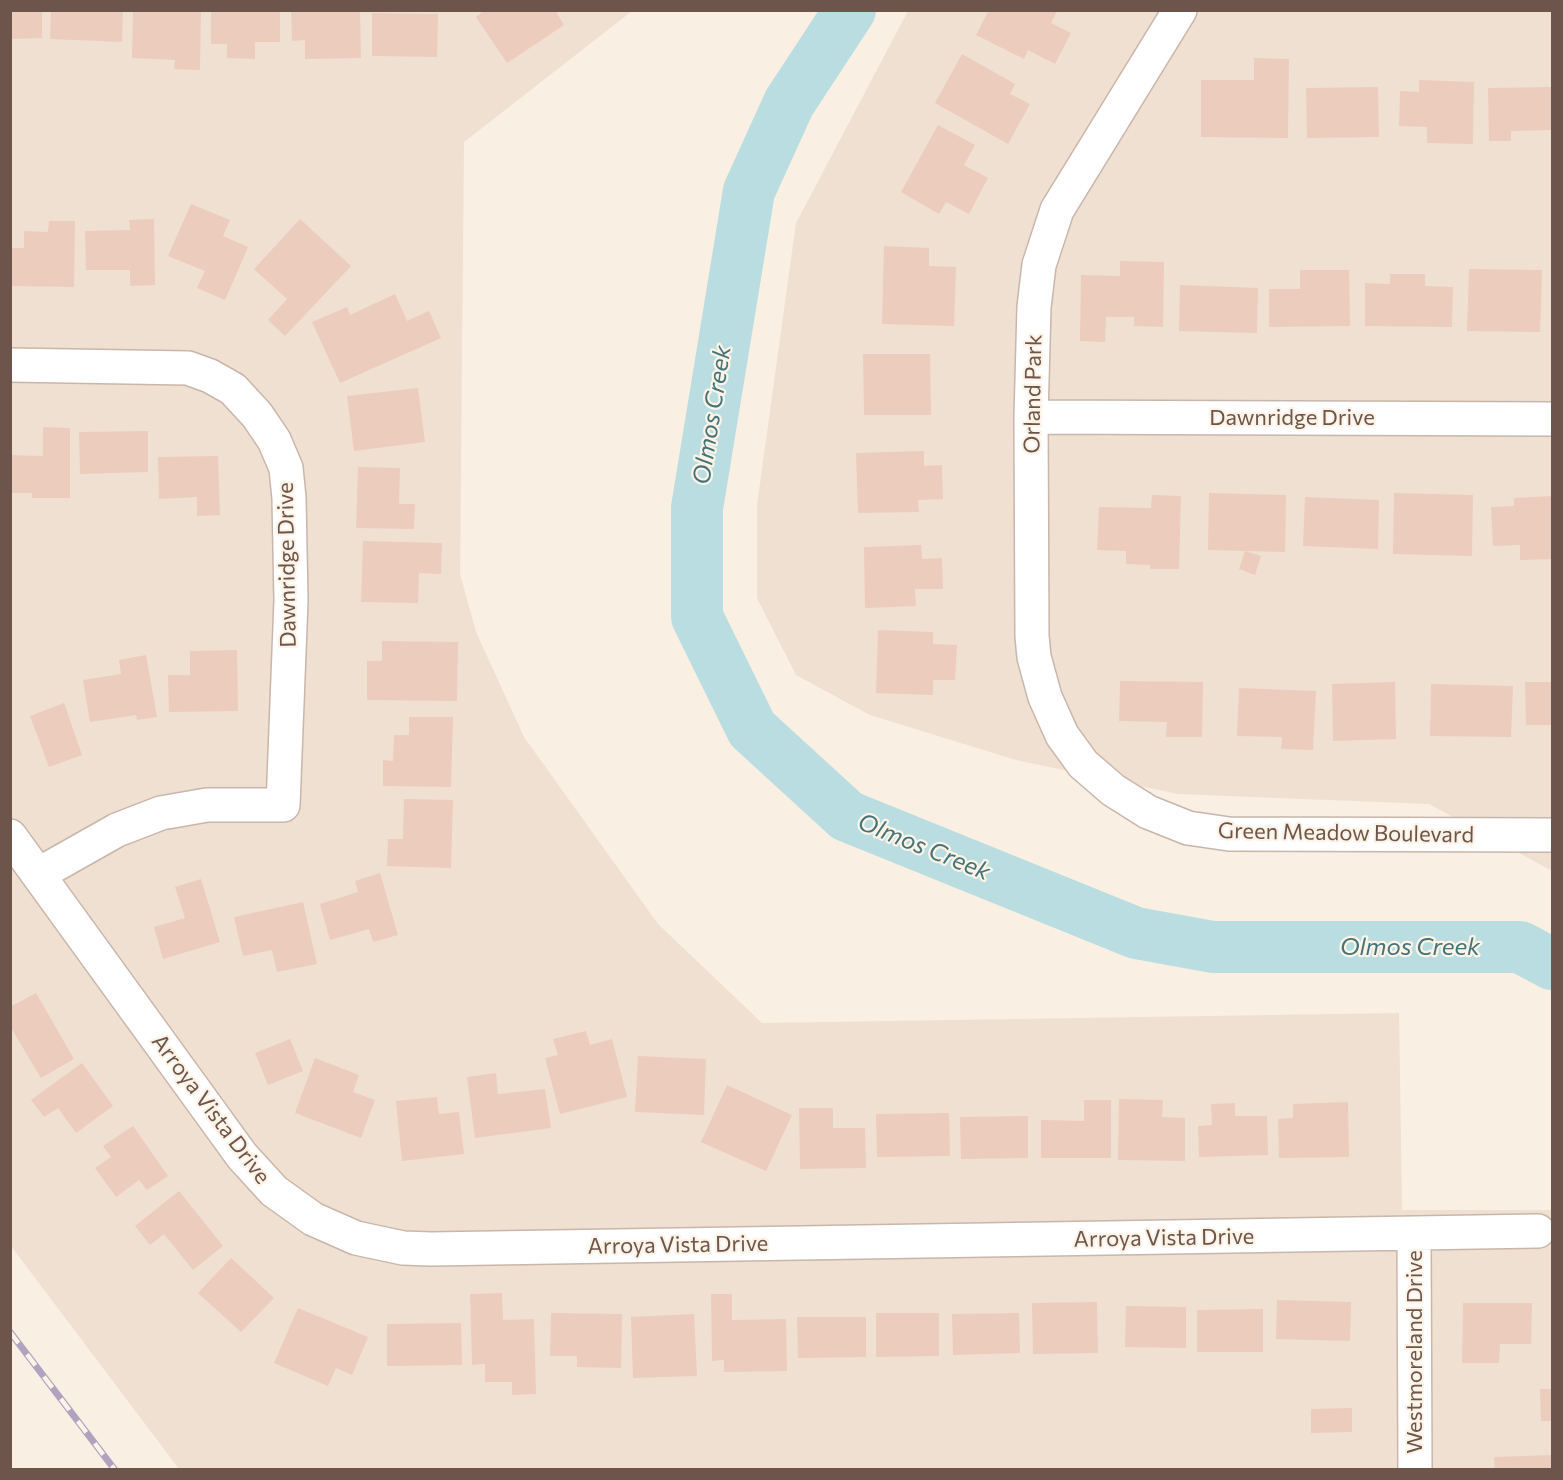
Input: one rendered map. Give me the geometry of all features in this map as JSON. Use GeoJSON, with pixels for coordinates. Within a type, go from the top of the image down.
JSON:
{"type":"FeatureCollection","features":[{"type":"Feature","properties":{"kind":"street","name":"Orland Park"},"geometry":{"type":"LineString","coordinates":[[1113,790],[1083,764],[1062,735],[1046,697],[1034,657],[1031,417],[1034,306],[1039,265],[1057,210],[1180,10]]}},
{"type":"Feature","properties":{"kind":"street","name":"Dawnridge Drive"},"geometry":{"type":"LineString","coordinates":[[10,365],[188,368],[210,376],[233,389],[257,415],[274,440],[286,468],[289,498],[291,601],[283,805],[207,805],[161,813],[117,830],[39,874]]}},
{"type":"Feature","properties":{"kind":"street","name":"Dawnridge Drive"},"geometry":{"type":"LineString","coordinates":[[1031,417],[1552,419]]}},
{"type":"Feature","properties":{"kind":"street","name":"Green Meadow Boulevard"},"geometry":{"type":"LineString","coordinates":[[1113,790],[1148,812],[1188,828],[1229,834],[1552,836]]}},
{"type":"Feature","properties":{"kind":"street","name":"Arroya Vista Drive"},"geometry":{"type":"LineString","coordinates":[[10,836],[242,1156],[274,1191],[313,1219],[356,1238],[403,1248],[431,1249],[1538,1231]]}},
{"type":"Feature","properties":{"kind":"street","name":"Westmoreland Drive"},"geometry":{"type":"LineString","coordinates":[[1414,1234],[1415,1470]]}},
{"type":"Feature","properties":{"kind":"shaded area"},"geometry":{"type":"Polygon","coordinates":[[[11,11],[632,11],[464,142],[460,574],[476,632],[524,737],[658,924],[762,1023],[1399,1013],[1402,1210],[1552,1210],[1552,1469],[179,1469],[11,1246],[11,11]]]}},
{"type":"Feature","properties":{"kind":"shaded area"},"geometry":{"type":"Polygon","coordinates":[[[908,11],[1552,11],[1552,871],[1429,804],[1178,794],[1016,760],[870,715],[796,675],[757,598],[757,505],[796,223],[908,11]]]}},
{"type":"Feature","properties":{"kind":"building"},"geometry":{"type":"Polygon","coordinates":[[[10,10],[42,10],[42,38],[10,39],[10,10]]]}},
{"type":"Feature","properties":{"kind":"building"},"geometry":{"type":"Polygon","coordinates":[[[51,10],[123,10],[122,42],[50,39],[51,10]]]}},
{"type":"Feature","properties":{"kind":"building"},"geometry":{"type":"Polygon","coordinates":[[[133,10],[201,10],[200,70],[174,69],[175,60],[132,58],[133,10]]]}},
{"type":"Feature","properties":{"kind":"building"},"geometry":{"type":"Polygon","coordinates":[[[211,10],[280,10],[280,42],[255,42],[255,59],[227,58],[227,44],[211,44],[211,10]]]}},
{"type":"Feature","properties":{"kind":"building"},"geometry":{"type":"Polygon","coordinates":[[[291,10],[360,10],[361,58],[305,59],[305,40],[292,41],[291,10]]]}},
{"type":"Feature","properties":{"kind":"building"},"geometry":{"type":"Polygon","coordinates":[[[485,10],[555,10],[564,25],[507,63],[476,17],[485,10]]]}},
{"type":"Feature","properties":{"kind":"building"},"geometry":{"type":"Polygon","coordinates":[[[989,10],[1057,11],[1051,23],[1071,33],[1055,64],[1028,50],[1024,59],[976,35],[989,10]]]}},
{"type":"Feature","properties":{"kind":"building"},"geometry":{"type":"Polygon","coordinates":[[[372,13],[438,14],[437,57],[372,56],[372,13]]]}},
{"type":"Feature","properties":{"kind":"building"},"geometry":{"type":"Polygon","coordinates":[[[962,54],[1015,84],[1010,94],[1030,104],[1008,144],[935,103],[962,54]]]}},
{"type":"Feature","properties":{"kind":"building"},"geometry":{"type":"Polygon","coordinates":[[[1254,58],[1289,59],[1288,138],[1201,137],[1201,80],[1254,80],[1254,58]]]}},
{"type":"Feature","properties":{"kind":"building"},"geometry":{"type":"Polygon","coordinates":[[[1419,80],[1474,82],[1473,144],[1427,143],[1427,127],[1399,126],[1400,91],[1419,92],[1419,80]]]}},
{"type":"Feature","properties":{"kind":"building"},"geometry":{"type":"Polygon","coordinates":[[[1378,87],[1379,137],[1307,138],[1306,88],[1378,87]]]}},
{"type":"Feature","properties":{"kind":"building"},"geometry":{"type":"Polygon","coordinates":[[[1552,87],[1552,130],[1511,131],[1511,141],[1489,141],[1488,88],[1552,87]]]}},
{"type":"Feature","properties":{"kind":"building"},"geometry":{"type":"Polygon","coordinates":[[[938,125],[975,145],[964,165],[988,178],[969,214],[946,202],[939,214],[901,192],[938,125]]]}},
{"type":"Feature","properties":{"kind":"building"},"geometry":{"type":"Polygon","coordinates":[[[191,204],[230,220],[223,236],[248,247],[225,300],[197,288],[205,271],[168,256],[191,204]]]}},
{"type":"Feature","properties":{"kind":"building"},"geometry":{"type":"Polygon","coordinates":[[[154,219],[155,285],[130,286],[130,270],[86,270],[85,231],[130,230],[129,220],[154,219]]]}},
{"type":"Feature","properties":{"kind":"building"},"geometry":{"type":"Polygon","coordinates":[[[300,219],[351,266],[285,336],[268,320],[287,299],[254,269],[300,219]]]}},
{"type":"Feature","properties":{"kind":"building"},"geometry":{"type":"Polygon","coordinates":[[[49,221],[75,221],[74,287],[10,286],[10,248],[24,248],[24,231],[48,232],[49,221]]]}},
{"type":"Feature","properties":{"kind":"building"},"geometry":{"type":"Polygon","coordinates":[[[884,246],[929,248],[929,266],[956,267],[954,326],[882,324],[884,246]]]}},
{"type":"Feature","properties":{"kind":"building"},"geometry":{"type":"Polygon","coordinates":[[[1120,261],[1164,262],[1163,327],[1134,326],[1134,317],[1106,317],[1105,342],[1080,341],[1081,275],[1120,276],[1120,261]]]}},
{"type":"Feature","properties":{"kind":"building"},"geometry":{"type":"Polygon","coordinates":[[[1469,269],[1542,270],[1540,332],[1467,331],[1469,269]]]}},
{"type":"Feature","properties":{"kind":"building"},"geometry":{"type":"Polygon","coordinates":[[[1300,270],[1349,270],[1350,326],[1269,327],[1269,289],[1300,289],[1300,270]]]}},
{"type":"Feature","properties":{"kind":"building"},"geometry":{"type":"Polygon","coordinates":[[[1390,274],[1425,274],[1425,286],[1453,287],[1452,327],[1365,326],[1365,283],[1390,284],[1390,274]]]}},
{"type":"Feature","properties":{"kind":"building"},"geometry":{"type":"Polygon","coordinates":[[[1180,285],[1258,288],[1257,333],[1179,331],[1180,285]]]}},
{"type":"Feature","properties":{"kind":"building"},"geometry":{"type":"Polygon","coordinates":[[[395,294],[407,321],[429,311],[441,338],[340,383],[312,322],[347,307],[350,315],[395,294]]]}},
{"type":"Feature","properties":{"kind":"building"},"geometry":{"type":"Polygon","coordinates":[[[863,354],[930,354],[931,415],[864,415],[863,354]]]}},
{"type":"Feature","properties":{"kind":"building"},"geometry":{"type":"Polygon","coordinates":[[[418,388],[425,442],[354,451],[347,396],[418,388]]]}},
{"type":"Feature","properties":{"kind":"building"},"geometry":{"type":"Polygon","coordinates":[[[43,427],[70,428],[70,498],[32,498],[32,493],[10,493],[10,455],[43,456],[43,427]]]}},
{"type":"Feature","properties":{"kind":"building"},"geometry":{"type":"Polygon","coordinates":[[[148,431],[148,472],[80,474],[79,432],[148,431]]]}},
{"type":"Feature","properties":{"kind":"building"},"geometry":{"type":"Polygon","coordinates":[[[924,451],[924,466],[942,465],[943,499],[918,500],[919,512],[858,513],[856,453],[924,451]]]}},
{"type":"Feature","properties":{"kind":"building"},"geometry":{"type":"Polygon","coordinates":[[[218,456],[220,515],[197,516],[197,497],[159,499],[158,457],[218,456]]]}},
{"type":"Feature","properties":{"kind":"building"},"geometry":{"type":"Polygon","coordinates":[[[358,467],[400,468],[399,504],[415,504],[414,529],[356,528],[358,467]]]}},
{"type":"Feature","properties":{"kind":"building"},"geometry":{"type":"Polygon","coordinates":[[[1209,493],[1286,495],[1285,552],[1208,550],[1209,493]]]}},
{"type":"Feature","properties":{"kind":"building"},"geometry":{"type":"Polygon","coordinates":[[[1394,493],[1473,495],[1472,556],[1393,554],[1394,493]]]}},
{"type":"Feature","properties":{"kind":"building"},"geometry":{"type":"Polygon","coordinates":[[[1152,495],[1181,496],[1179,569],[1150,569],[1150,565],[1126,564],[1126,551],[1097,550],[1099,507],[1151,508],[1152,495]]]}},
{"type":"Feature","properties":{"kind":"building"},"geometry":{"type":"Polygon","coordinates":[[[1552,496],[1552,559],[1520,560],[1520,545],[1493,546],[1491,507],[1514,506],[1514,498],[1552,496]]]}},
{"type":"Feature","properties":{"kind":"building"},"geometry":{"type":"Polygon","coordinates":[[[1305,497],[1379,500],[1378,549],[1303,546],[1305,497]]]}},
{"type":"Feature","properties":{"kind":"building"},"geometry":{"type":"Polygon","coordinates":[[[363,541],[442,543],[441,574],[419,573],[418,603],[361,602],[363,541]]]}},
{"type":"Feature","properties":{"kind":"building"},"geometry":{"type":"Polygon","coordinates":[[[921,545],[922,559],[942,558],[943,589],[915,589],[916,606],[865,608],[864,547],[921,545]]]}},
{"type":"Feature","properties":{"kind":"building"},"geometry":{"type":"Polygon","coordinates":[[[1245,551],[1261,556],[1255,575],[1239,569],[1245,551]]]}},
{"type":"Feature","properties":{"kind":"building"},"geometry":{"type":"Polygon","coordinates":[[[878,630],[933,632],[933,644],[957,645],[955,680],[933,680],[933,695],[876,693],[878,630]]]}},
{"type":"Feature","properties":{"kind":"building"},"geometry":{"type":"Polygon","coordinates":[[[382,641],[458,642],[457,701],[367,700],[367,661],[382,661],[382,641]]]}},
{"type":"Feature","properties":{"kind":"building"},"geometry":{"type":"Polygon","coordinates":[[[237,650],[238,711],[169,712],[168,675],[190,675],[190,651],[237,650]]]}},
{"type":"Feature","properties":{"kind":"building"},"geometry":{"type":"Polygon","coordinates":[[[146,655],[157,717],[137,720],[136,715],[90,722],[83,680],[121,674],[119,660],[146,655]]]}},
{"type":"Feature","properties":{"kind":"building"},"geometry":{"type":"Polygon","coordinates":[[[1120,681],[1203,682],[1202,737],[1166,737],[1167,722],[1119,721],[1120,681]]]}},
{"type":"Feature","properties":{"kind":"building"},"geometry":{"type":"Polygon","coordinates":[[[1395,682],[1396,739],[1333,741],[1332,684],[1395,682]]]}},
{"type":"Feature","properties":{"kind":"building"},"geometry":{"type":"Polygon","coordinates":[[[1525,682],[1552,682],[1552,725],[1526,725],[1525,682]]]}},
{"type":"Feature","properties":{"kind":"building"},"geometry":{"type":"Polygon","coordinates":[[[1431,684],[1513,686],[1511,737],[1430,736],[1431,684]]]}},
{"type":"Feature","properties":{"kind":"building"},"geometry":{"type":"Polygon","coordinates":[[[1239,688],[1316,691],[1313,750],[1281,749],[1282,737],[1237,736],[1239,688]]]}},
{"type":"Feature","properties":{"kind":"building"},"geometry":{"type":"Polygon","coordinates":[[[64,703],[82,755],[49,767],[30,716],[64,703]]]}},
{"type":"Feature","properties":{"kind":"building"},"geometry":{"type":"Polygon","coordinates":[[[409,717],[453,717],[451,787],[383,786],[383,760],[393,761],[394,735],[409,735],[409,717]]]}},
{"type":"Feature","properties":{"kind":"building"},"geometry":{"type":"Polygon","coordinates":[[[404,799],[453,800],[451,868],[387,866],[388,839],[403,839],[404,799]]]}},
{"type":"Feature","properties":{"kind":"building"},"geometry":{"type":"Polygon","coordinates":[[[380,873],[398,935],[373,942],[369,929],[330,940],[320,904],[358,892],[355,881],[380,873]]]}},
{"type":"Feature","properties":{"kind":"building"},"geometry":{"type":"Polygon","coordinates":[[[201,879],[220,942],[163,959],[154,927],[185,918],[175,887],[201,879]]]}},
{"type":"Feature","properties":{"kind":"building"},"geometry":{"type":"Polygon","coordinates":[[[303,902],[317,964],[277,972],[272,950],[243,956],[234,917],[303,902]]]}},
{"type":"Feature","properties":{"kind":"building"},"geometry":{"type":"Polygon","coordinates":[[[36,993],[74,1059],[41,1078],[10,1026],[10,1007],[36,993]]]}},
{"type":"Feature","properties":{"kind":"building"},"geometry":{"type":"Polygon","coordinates":[[[586,1031],[590,1045],[612,1039],[627,1097],[560,1114],[545,1058],[558,1055],[553,1039],[586,1031]]]}},
{"type":"Feature","properties":{"kind":"building"},"geometry":{"type":"Polygon","coordinates":[[[290,1039],[303,1071],[268,1085],[255,1053],[290,1039]]]}},
{"type":"Feature","properties":{"kind":"building"},"geometry":{"type":"Polygon","coordinates":[[[638,1056],[706,1059],[704,1115],[635,1112],[638,1056]]]}},
{"type":"Feature","properties":{"kind":"building"},"geometry":{"type":"Polygon","coordinates":[[[315,1058],[359,1075],[353,1092],[375,1100],[361,1138],[295,1113],[315,1058]]]}},
{"type":"Feature","properties":{"kind":"building"},"geometry":{"type":"Polygon","coordinates":[[[82,1063],[113,1106],[76,1133],[58,1108],[44,1117],[31,1100],[82,1063]]]}},
{"type":"Feature","properties":{"kind":"building"},"geometry":{"type":"Polygon","coordinates":[[[496,1073],[498,1094],[545,1089],[551,1128],[475,1138],[467,1077],[496,1073]]]}},
{"type":"Feature","properties":{"kind":"building"},"geometry":{"type":"Polygon","coordinates":[[[727,1085],[792,1115],[766,1171],[701,1142],[727,1085]]]}},
{"type":"Feature","properties":{"kind":"building"},"geometry":{"type":"Polygon","coordinates":[[[437,1097],[439,1114],[459,1112],[464,1154],[402,1161],[396,1101],[437,1097]]]}},
{"type":"Feature","properties":{"kind":"building"},"geometry":{"type":"Polygon","coordinates":[[[1119,1099],[1163,1100],[1162,1117],[1185,1118],[1185,1161],[1118,1160],[1119,1099]]]}},
{"type":"Feature","properties":{"kind":"building"},"geometry":{"type":"Polygon","coordinates":[[[1084,1100],[1111,1100],[1111,1158],[1041,1158],[1041,1120],[1084,1121],[1084,1100]]]}},
{"type":"Feature","properties":{"kind":"building"},"geometry":{"type":"Polygon","coordinates":[[[1348,1102],[1349,1157],[1279,1158],[1278,1119],[1293,1118],[1293,1104],[1348,1102]]]}},
{"type":"Feature","properties":{"kind":"building"},"geometry":{"type":"Polygon","coordinates":[[[1235,1103],[1235,1116],[1267,1116],[1268,1155],[1199,1157],[1198,1126],[1212,1125],[1211,1104],[1235,1103]]]}},
{"type":"Feature","properties":{"kind":"building"},"geometry":{"type":"Polygon","coordinates":[[[799,1108],[833,1108],[833,1128],[865,1128],[866,1168],[800,1169],[799,1108]]]}},
{"type":"Feature","properties":{"kind":"building"},"geometry":{"type":"Polygon","coordinates":[[[949,1113],[950,1156],[877,1157],[876,1114],[949,1113]]]}},
{"type":"Feature","properties":{"kind":"building"},"geometry":{"type":"Polygon","coordinates":[[[1028,1116],[1028,1158],[961,1159],[960,1117],[1028,1116]]]}},
{"type":"Feature","properties":{"kind":"building"},"geometry":{"type":"Polygon","coordinates":[[[133,1126],[168,1176],[147,1190],[139,1180],[116,1197],[95,1168],[111,1157],[103,1146],[133,1126]]]}},
{"type":"Feature","properties":{"kind":"building"},"geometry":{"type":"Polygon","coordinates":[[[179,1191],[223,1246],[193,1270],[164,1234],[150,1245],[135,1226],[179,1191]]]}},
{"type":"Feature","properties":{"kind":"building"},"geometry":{"type":"Polygon","coordinates":[[[231,1258],[274,1298],[241,1332],[198,1293],[231,1258]]]}},
{"type":"Feature","properties":{"kind":"building"},"geometry":{"type":"Polygon","coordinates":[[[502,1293],[503,1320],[534,1319],[536,1394],[512,1395],[512,1382],[485,1382],[485,1364],[472,1365],[470,1294],[502,1293]]]}},
{"type":"Feature","properties":{"kind":"building"},"geometry":{"type":"Polygon","coordinates":[[[711,1294],[732,1294],[732,1320],[786,1319],[787,1371],[724,1372],[724,1360],[712,1361],[711,1294]]]}},
{"type":"Feature","properties":{"kind":"building"},"geometry":{"type":"Polygon","coordinates":[[[1277,1300],[1351,1302],[1350,1341],[1276,1339],[1277,1300]]]}},
{"type":"Feature","properties":{"kind":"building"},"geometry":{"type":"Polygon","coordinates":[[[1097,1302],[1098,1353],[1033,1354],[1032,1303],[1097,1302]]]}},
{"type":"Feature","properties":{"kind":"building"},"geometry":{"type":"Polygon","coordinates":[[[1463,1303],[1532,1303],[1531,1344],[1500,1344],[1499,1363],[1462,1363],[1463,1303]]]}},
{"type":"Feature","properties":{"kind":"building"},"geometry":{"type":"Polygon","coordinates":[[[1126,1306],[1186,1307],[1186,1348],[1125,1347],[1126,1306]]]}},
{"type":"Feature","properties":{"kind":"building"},"geometry":{"type":"Polygon","coordinates":[[[298,1308],[368,1337],[352,1375],[336,1368],[328,1386],[274,1363],[298,1308]]]}},
{"type":"Feature","properties":{"kind":"building"},"geometry":{"type":"Polygon","coordinates":[[[1263,1309],[1263,1352],[1197,1352],[1197,1310],[1263,1309]]]}},
{"type":"Feature","properties":{"kind":"building"},"geometry":{"type":"Polygon","coordinates":[[[551,1313],[622,1314],[621,1368],[577,1367],[577,1356],[550,1356],[551,1313]]]}},
{"type":"Feature","properties":{"kind":"building"},"geometry":{"type":"Polygon","coordinates":[[[876,1313],[939,1313],[939,1356],[876,1357],[876,1313]]]}},
{"type":"Feature","properties":{"kind":"building"},"geometry":{"type":"Polygon","coordinates":[[[1019,1313],[1020,1353],[953,1355],[952,1314],[1019,1313]]]}},
{"type":"Feature","properties":{"kind":"building"},"geometry":{"type":"Polygon","coordinates":[[[694,1314],[697,1376],[633,1378],[631,1317],[694,1314]]]}},
{"type":"Feature","properties":{"kind":"building"},"geometry":{"type":"Polygon","coordinates":[[[797,1317],[866,1317],[866,1357],[798,1358],[797,1317]]]}},
{"type":"Feature","properties":{"kind":"building"},"geometry":{"type":"Polygon","coordinates":[[[461,1323],[462,1365],[387,1366],[387,1324],[461,1323]]]}},
{"type":"Feature","properties":{"kind":"building"},"geometry":{"type":"Polygon","coordinates":[[[1540,1389],[1552,1389],[1552,1421],[1541,1421],[1540,1389]]]}},
{"type":"Feature","properties":{"kind":"building"},"geometry":{"type":"Polygon","coordinates":[[[1352,1408],[1352,1432],[1311,1433],[1311,1409],[1352,1408]]]}},
{"type":"Feature","properties":{"kind":"building"},"geometry":{"type":"Polygon","coordinates":[[[1552,1455],[1552,1470],[1495,1470],[1494,1457],[1552,1455]]]}},
{"type":"Feature","properties":{"kind":"waterway","name":"Olmos Creek"},"geometry":{"type":"LineString","coordinates":[[850,10],[789,103],[749,191],[697,508],[697,617],[752,729],[847,816],[1136,933],[1213,947],[1520,947],[1552,964]]}},
{"type":"Feature","properties":{"kind":"railway"},"geometry":{"type":"LineString","coordinates":[[10,1332],[115,1470]]}}]}
